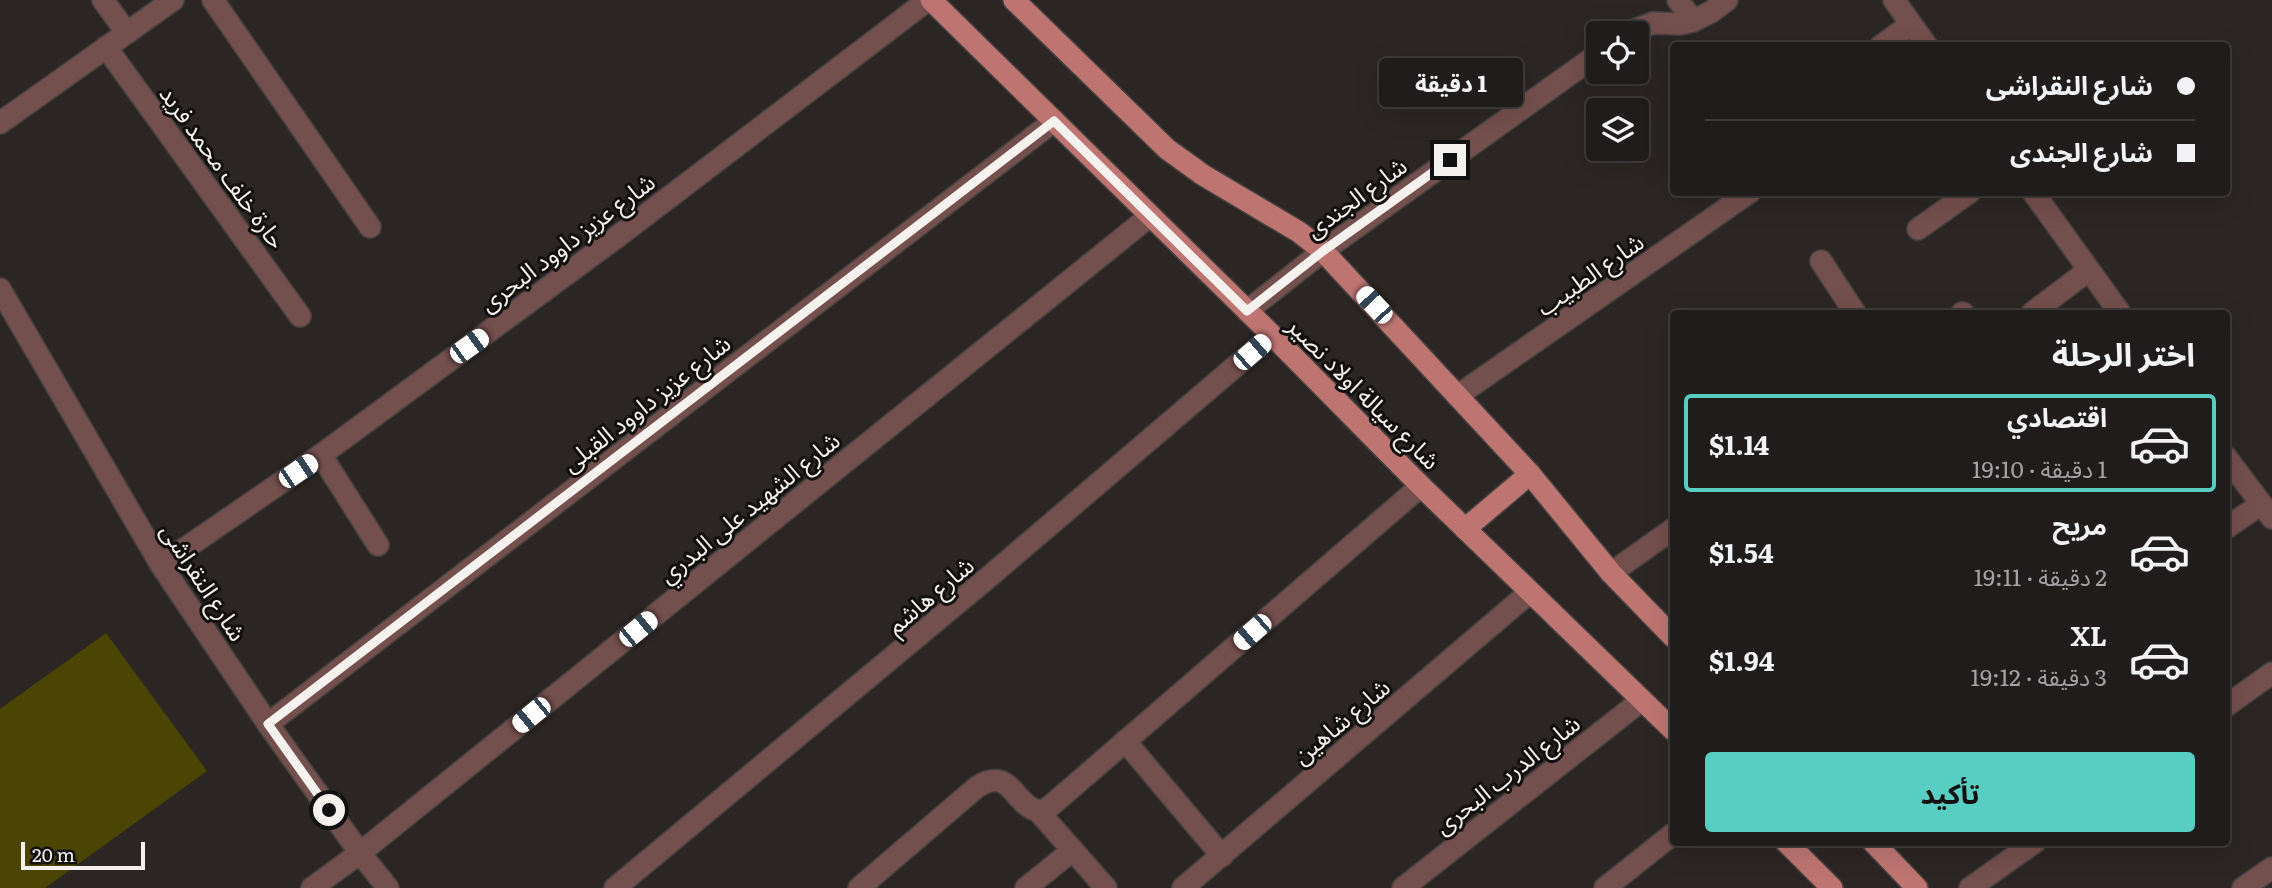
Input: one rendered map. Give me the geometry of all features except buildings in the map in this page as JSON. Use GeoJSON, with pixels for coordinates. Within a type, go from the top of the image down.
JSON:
{"type":"FeatureCollection","features":[{"type":"Feature","properties":{"kind":"main road","name":"شارع سيالة اولاد نصير"},"geometry":{"type":"LineString","coordinates":[[929,0],[1272,335],[1421,486],[1670,727]]}},
{"type":"Feature","properties":{"kind":"main road"},"geometry":{"type":"LineString","coordinates":[[1014,0],[1167,149],[1203,175],[1298,232],[1323,251],[1530,474],[1611,573],[1670,635]]}},
{"type":"Feature","properties":{"kind":"main road"},"geometry":{"type":"LineString","coordinates":[[1465,529],[1530,474]]}},
{"type":"Feature","properties":{"kind":"main road"},"geometry":{"type":"LineString","coordinates":[[1790,846],[1832,888]]}},
{"type":"Feature","properties":{"kind":"main road"},"geometry":{"type":"LineString","coordinates":[[1877,846],[1917,888]]}},
{"type":"Feature","properties":{"kind":"street"},"geometry":{"type":"LineString","coordinates":[[103,0],[127,33]]}},
{"type":"Feature","properties":{"kind":"street"},"geometry":{"type":"LineString","coordinates":[[0,123],[173,0]]}},
{"type":"Feature","properties":{"kind":"street"},"geometry":{"type":"LineString","coordinates":[[213,0],[370,227]]}},
{"type":"Feature","properties":{"kind":"street","name":"شارع عزيز داوود البحرى"},"geometry":{"type":"LineString","coordinates":[[161,565],[321,455],[606,245],[929,0]]}},
{"type":"Feature","properties":{"kind":"street"},"geometry":{"type":"LineString","coordinates":[[1678,0],[1693,21]]}},
{"type":"Feature","properties":{"kind":"street"},"geometry":{"type":"LineString","coordinates":[[1649,25],[1693,21],[1727,0]]}},
{"type":"Feature","properties":{"kind":"street"},"geometry":{"type":"LineString","coordinates":[[1894,0],[1924,42]]}},
{"type":"Feature","properties":{"kind":"street"},"geometry":{"type":"LineString","coordinates":[[1886,42],[1911,24]]}},
{"type":"Feature","properties":{"kind":"street","name":"حارة خلف محمد فريد"},"geometry":{"type":"LineString","coordinates":[[106,47],[300,316]]}},
{"type":"Feature","properties":{"kind":"street","name":"شارع الجندى"},"geometry":{"type":"LineString","coordinates":[[1247,311],[1323,251],[1586,63]]}},
{"type":"Feature","properties":{"kind":"street","name":"شارع عزيز داوود القبلى"},"geometry":{"type":"LineString","coordinates":[[268,724],[1054,121]]}},
{"type":"Feature","properties":{"kind":"street","name":"شارع الطبيب"},"geometry":{"type":"LineString","coordinates":[[1457,396],[1744,196]]}},
{"type":"Feature","properties":{"kind":"street"},"geometry":{"type":"LineString","coordinates":[[1918,229],[1964,196]]}},
{"type":"Feature","properties":{"kind":"street"},"geometry":{"type":"LineString","coordinates":[[2036,196],[2118,310]]}},
{"type":"Feature","properties":{"kind":"street","name":"شارع الشهيد على البدري"},"geometry":{"type":"LineString","coordinates":[[312,888],[360,853],[1150,216]]}},
{"type":"Feature","properties":{"kind":"street"},"geometry":{"type":"LineString","coordinates":[[1821,261],[1853,310]]}},
{"type":"Feature","properties":{"kind":"street"},"geometry":{"type":"LineString","coordinates":[[2036,310],[2089,270]]}},
{"type":"Feature","properties":{"kind":"street","name":"شارع النقراشى"},"geometry":{"type":"LineString","coordinates":[[0,289],[161,565],[268,724],[388,888]]}},
{"type":"Feature","properties":{"kind":"street","name":"شارع هاشم"},"geometry":{"type":"LineString","coordinates":[[615,888],[990,576],[1272,335]]}},
{"type":"Feature","properties":{"kind":"street"},"geometry":{"type":"LineString","coordinates":[[321,455],[378,545]]}},
{"type":"Feature","properties":{"kind":"street"},"geometry":{"type":"LineString","coordinates":[[2230,462],[2267,511],[2230,526]]}},
{"type":"Feature","properties":{"kind":"street"},"geometry":{"type":"LineString","coordinates":[[1038,811],[1047,809],[1421,486]]}},
{"type":"Feature","properties":{"kind":"street"},"geometry":{"type":"LineString","coordinates":[[1611,573],[1670,531]]}},
{"type":"Feature","properties":{"kind":"street","name":"شارع شاهين"},"geometry":{"type":"LineString","coordinates":[[1183,888],[1530,592]]}},
{"type":"Feature","properties":{"kind":"street"},"geometry":{"type":"LineString","coordinates":[[2230,703],[2272,673]]}},
{"type":"Feature","properties":{"kind":"street","name":"شارع الدرب البحرى"},"geometry":{"type":"LineString","coordinates":[[1403,888],[1642,700]]}},
{"type":"Feature","properties":{"kind":"street"},"geometry":{"type":"LineString","coordinates":[[1125,741],[1222,856]]}},
{"type":"Feature","properties":{"kind":"street"},"geometry":{"type":"LineString","coordinates":[[859,888],[984,782],[1002,781],[1009,785],[1027,806],[1038,811],[1106,888]]}},
{"type":"Feature","properties":{"kind":"street"},"geometry":{"type":"LineString","coordinates":[[1605,888],[1670,836]]}},
{"type":"Feature","properties":{"kind":"street"},"geometry":{"type":"LineString","coordinates":[[1970,888],[2029,846]]}},
{"type":"Feature","properties":{"kind":"street"},"geometry":{"type":"LineString","coordinates":[[1026,888],[1073,850]]}},
{"type":"Feature","properties":{"kind":"street"},"geometry":{"type":"LineString","coordinates":[[2243,888],[2272,868]]}},
{"type":"Feature","properties":{"kind":"shaded area"},"geometry":{"type":"Polygon","coordinates":[[[106,633],[207,771],[45,888],[0,888],[0,709],[106,633]]]}},
{"type":"Feature","properties":{"kind":"route"},"geometry":{"type":"LineString","coordinates":[[329,810],[268,724],[1054,121],[1247,311],[1323,251],[1450,160]]}}]}
